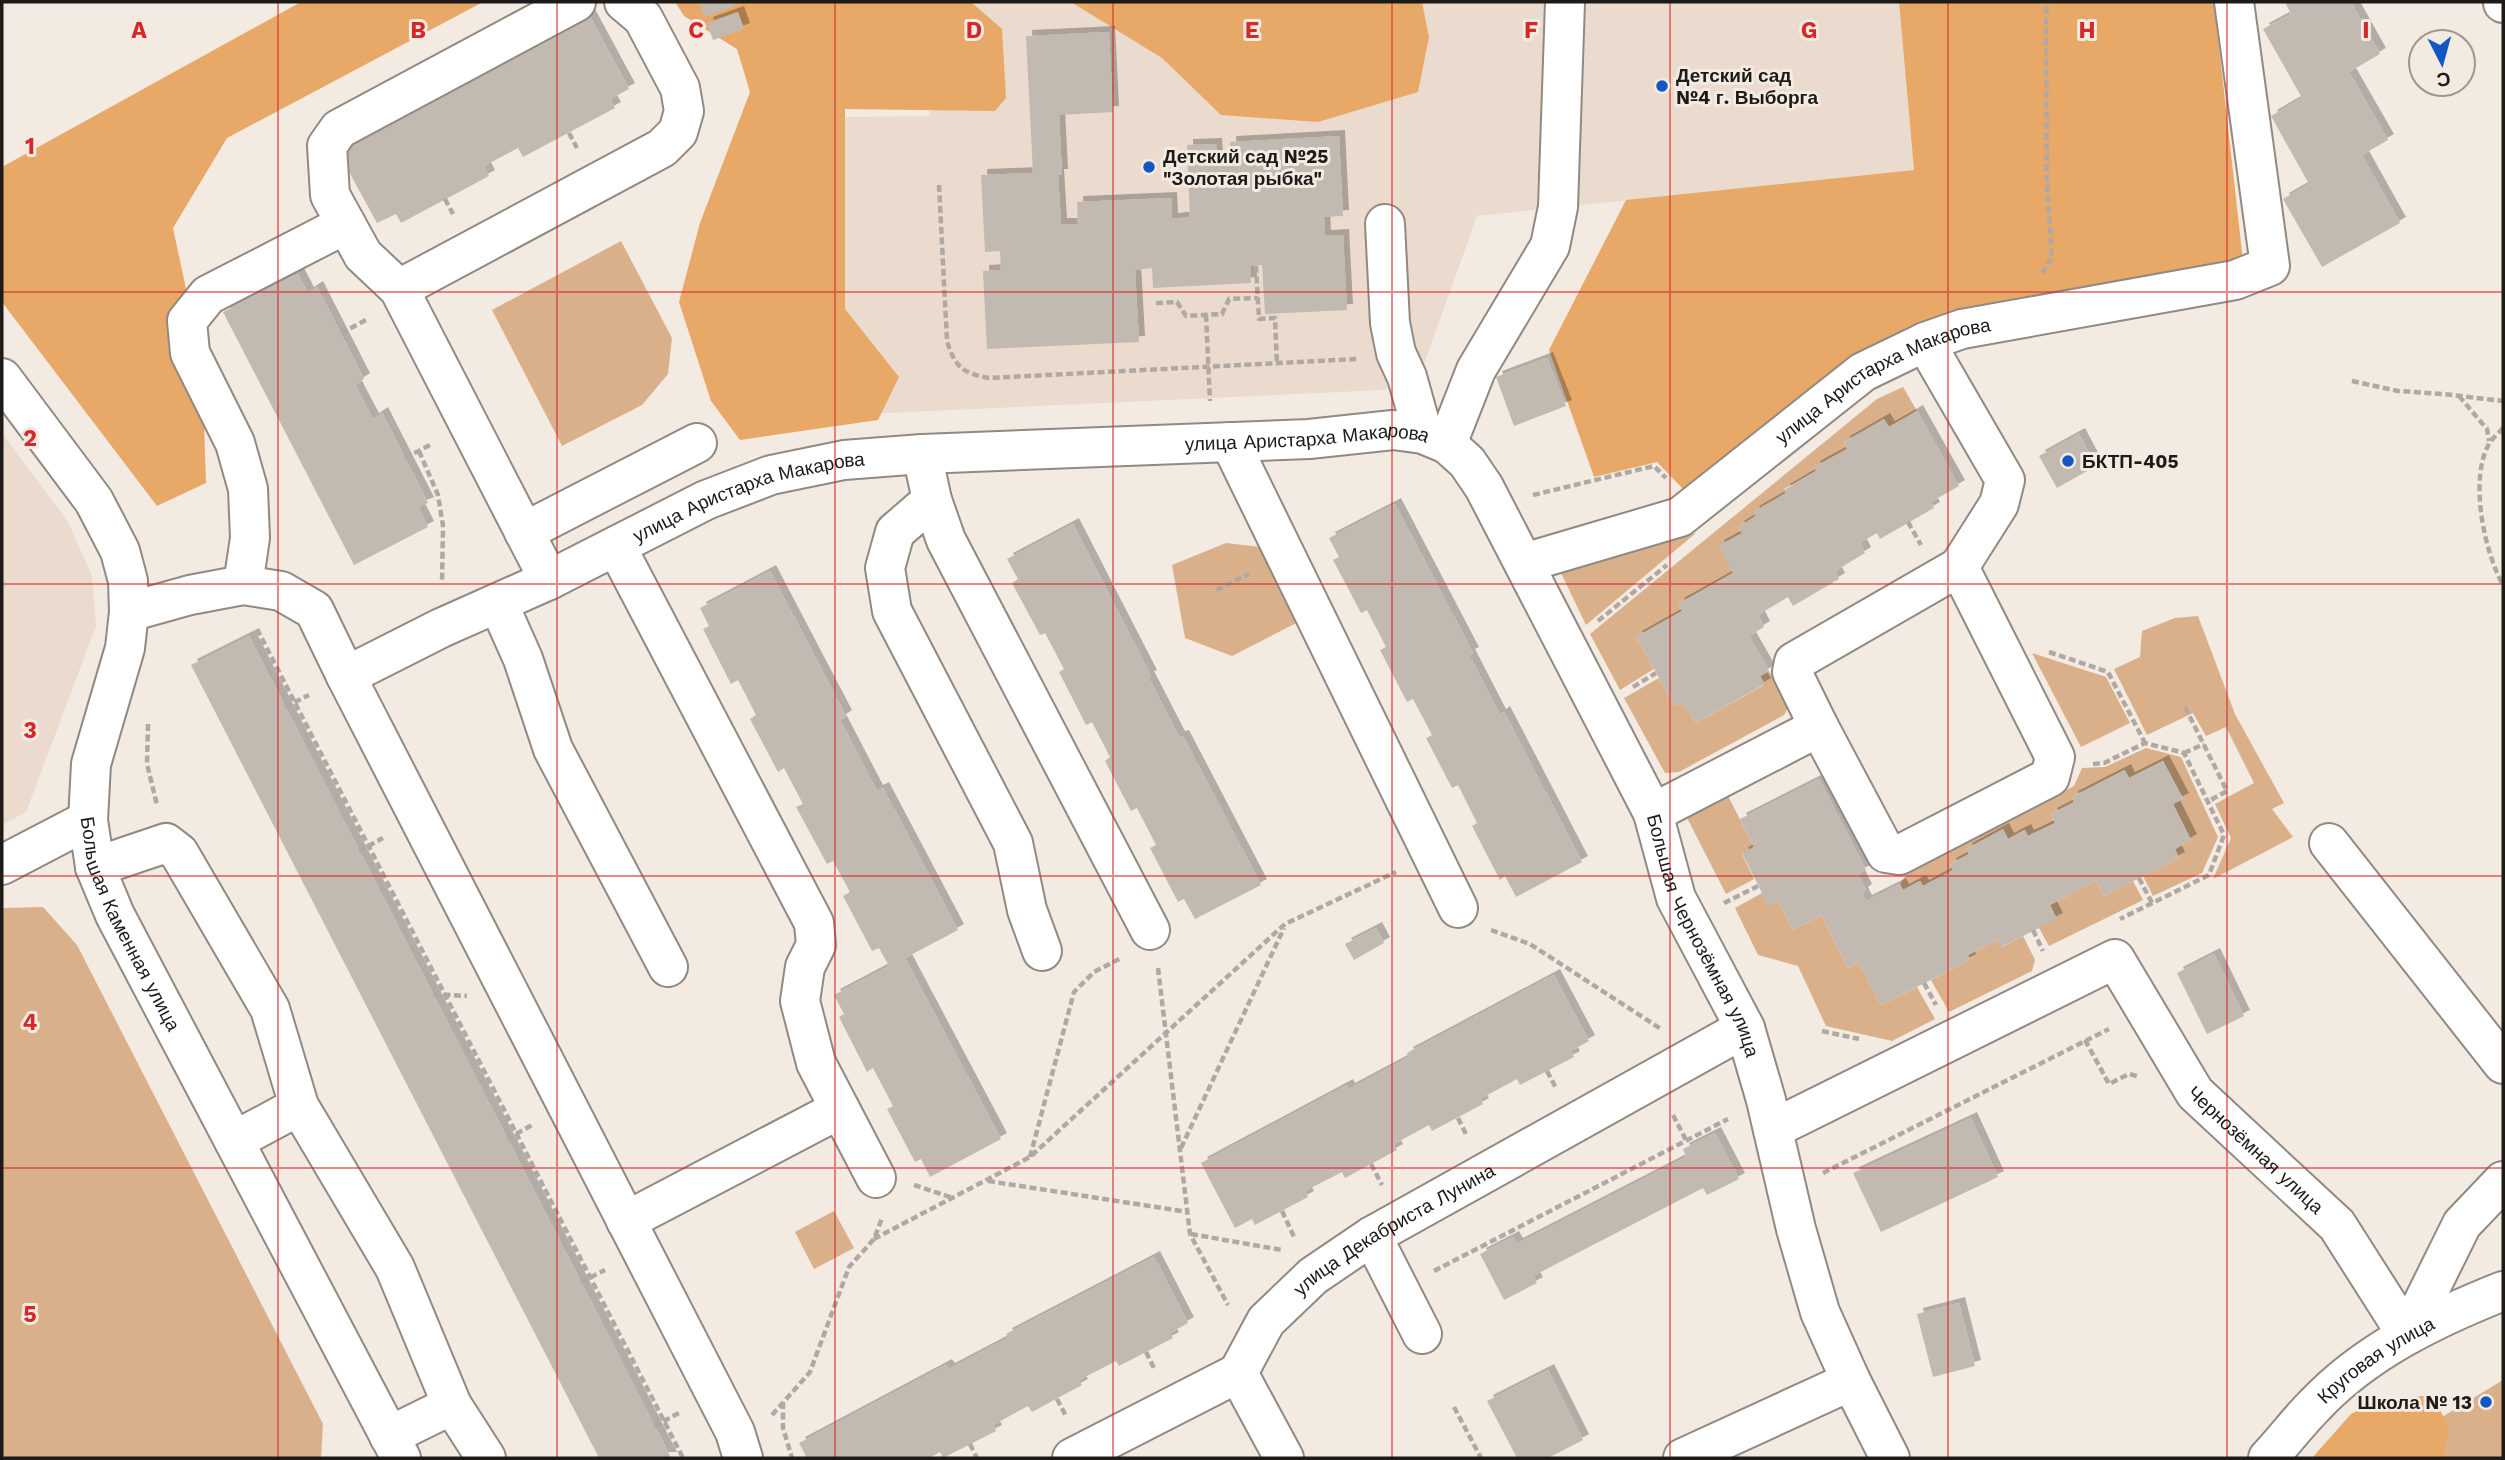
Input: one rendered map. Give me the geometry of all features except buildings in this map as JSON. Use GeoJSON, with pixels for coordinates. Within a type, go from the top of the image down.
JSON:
{"type":"FeatureCollection","features":[{"type":"Feature","properties":{"kind":"street"},"geometry":{"type":"LineString","coordinates":[[549,580],[399,289],[363,255],[330,194],[327,146],[339,129],[576,2]]}},
{"type":"Feature","properties":{"kind":"street"},"geometry":{"type":"LineString","coordinates":[[399,289],[662,148],[678,132],[684,111],[680,88],[643,18],[624,2]]}},
{"type":"Feature","properties":{"kind":"street"},"geometry":{"type":"LineString","coordinates":[[1435,439],[1550,246],[1558,208],[1565,2]]}},
{"type":"Feature","properties":{"kind":"street","name":"улица Аристарха Макарова"},"geometry":{"type":"LineString","coordinates":[[1524,563],[1680,517],[1863,372],[1925,342],[1962,329],[2235,280],[2270,266],[2234,2]]}},
{"type":"Feature","properties":{"kind":"street"},"geometry":{"type":"LineString","coordinates":[[243,585],[250,538],[248,489],[235,443],[190,354],[187,321],[208,295],[346,224]]}},
{"type":"Feature","properties":{"kind":"street"},"geometry":{"type":"LineString","coordinates":[[1385,224],[1390,323],[1396,352],[1435,439]]}},
{"type":"Feature","properties":{"kind":"street"},"geometry":{"type":"LineString","coordinates":[[1925,342],[2005,481],[1999,504],[1959,567],[1794,662],[1792,672],[1886,853],[1899,855],[2050,777],[2055,757],[1959,567]]}},
{"type":"Feature","properties":{"kind":"street","name":"Большая Каменная улица"},"geometry":{"type":"LineString","coordinates":[[2,378],[94,501],[120,551],[128,582],[129,611],[125,649],[91,764],[88,820],[95,867],[115,915],[395,1447]]}},
{"type":"Feature","properties":{"kind":"street","name":"улица Аристарха Макарова"},"geometry":{"type":"LineString","coordinates":[[346,676],[442,628],[549,580],[706,500],[771,475],[844,460],[922,454],[1309,439],[1393,430],[1435,439]]}},
{"type":"Feature","properties":{"kind":"street","name":"Большая Чернозёмная улица"},"geometry":{"type":"LineString","coordinates":[[1435,439],[1467,463],[1484,487],[1653,813],[1676,898],[1745,1028],[1770,1114],[1820,1312],[1890,1458]]}},
{"type":"Feature","properties":{"kind":"street"},"geometry":{"type":"LineString","coordinates":[[1230,442],[1458,908]]}},
{"type":"Feature","properties":{"kind":"street"},"geometry":{"type":"LineString","coordinates":[[524,532],[698,443]]}},
{"type":"Feature","properties":{"kind":"street"},"geometry":{"type":"LineString","coordinates":[[922,454],[932,500],[946,540],[1150,930]]}},
{"type":"Feature","properties":{"kind":"street"},"geometry":{"type":"LineString","coordinates":[[932,500],[895,532],[885,568],[892,611],[1013,843],[1027,909],[1042,951]]}},
{"type":"Feature","properties":{"kind":"street"},"geometry":{"type":"LineString","coordinates":[[616,546],[814,923],[816,945],[805,967],[800,1001],[816,1063],[840,1109],[892,1181]]}},
{"type":"Feature","properties":{"kind":"street"},"geometry":{"type":"LineString","coordinates":[[129,611],[243,585],[281,591],[314,610],[734,1432],[742,1455]]}},
{"type":"Feature","properties":{"kind":"street"},"geometry":{"type":"LineString","coordinates":[[498,603],[523,659],[553,749],[668,967]]}},
{"type":"Feature","properties":{"kind":"street"},"geometry":{"type":"LineString","coordinates":[[1653,813],[1819,727]]}},
{"type":"Feature","properties":{"kind":"street"},"geometry":{"type":"LineString","coordinates":[[2,865],[88,820]]}},
{"type":"Feature","properties":{"kind":"street"},"geometry":{"type":"LineString","coordinates":[[95,867],[166,843],[179,853],[270,1009],[299,1106],[395,1268],[452,1405],[486,1458]]}},
{"type":"Feature","properties":{"kind":"street"},"geometry":{"type":"LineString","coordinates":[[2329,843],[2503,1064]]}},
{"type":"Feature","properties":{"kind":"street"},"geometry":{"type":"LineString","coordinates":[[1770,1114],[2113,941]]}},
{"type":"Feature","properties":{"kind":"street","name":"Чернозёмная улица"},"geometry":{"type":"LineString","coordinates":[[2113,941],[2195,1093],[2337,1225],[2407,1335]]}},
{"type":"Feature","properties":{"kind":"street","name":"улица Декабриста Лунина"},"geometry":{"type":"LineString","coordinates":[[1245,1361],[1266,1321],[1313,1276],[1372,1236],[1745,1028]]}},
{"type":"Feature","properties":{"kind":"street"},"geometry":{"type":"LineString","coordinates":[[234,1140],[299,1106]]}},
{"type":"Feature","properties":{"kind":"street"},"geometry":{"type":"LineString","coordinates":[[626,1221],[840,1109]]}},
{"type":"Feature","properties":{"kind":"street"},"geometry":{"type":"LineString","coordinates":[[2407,1335],[2462,1224],[2503,1181]]}},
{"type":"Feature","properties":{"kind":"street"},"geometry":{"type":"LineString","coordinates":[[1372,1236],[1422,1334]]}},
{"type":"Feature","properties":{"kind":"street","name":"Круговая улица"},"geometry":{"type":"LineString","coordinates":[[2268,1458],[2316,1403],[2359,1367],[2407,1335],[2460,1308],[2503,1291]]}},
{"type":"Feature","properties":{"kind":"street"},"geometry":{"type":"LineString","coordinates":[[1072,1458],[1245,1361],[1284,1458]]}},
{"type":"Feature","properties":{"kind":"street"},"geometry":{"type":"LineString","coordinates":[[1683,1458],[1851,1381]]}},
{"type":"Feature","properties":{"kind":"street"},"geometry":{"type":"LineString","coordinates":[[395,1447],[452,1405]]}},
{"type":"Feature","properties":{"kind":"path"},"geometry":{"type":"LineString","coordinates":[[2010,320],[2052,258],[2047,184],[2048,2]]}},
{"type":"Feature","properties":{"kind":"path"},"geometry":{"type":"LineString","coordinates":[[939,185],[947,341],[953,360],[968,374],[989,379],[1359,359],[1396,352]]}},
{"type":"Feature","properties":{"kind":"path"},"geometry":{"type":"LineString","coordinates":[[1256,266],[1259,319],[1275,318],[1277,364]]}},
{"type":"Feature","properties":{"kind":"path"},"geometry":{"type":"LineString","coordinates":[[1156,303],[1177,302],[1186,316],[1222,314],[1229,299],[1258,298]]}},
{"type":"Feature","properties":{"kind":"path"},"geometry":{"type":"LineString","coordinates":[[1206,315],[1211,406]]}},
{"type":"Feature","properties":{"kind":"path"},"geometry":{"type":"LineString","coordinates":[[2351,381],[2398,391],[2503,401]]}},
{"type":"Feature","properties":{"kind":"path"},"geometry":{"type":"LineString","coordinates":[[2459,396],[2487,429],[2489,442]]}},
{"type":"Feature","properties":{"kind":"path"},"geometry":{"type":"LineString","coordinates":[[2503,428],[2489,442],[2479,470],[2478,495],[2493,567],[2503,585]]}},
{"type":"Feature","properties":{"kind":"path"},"geometry":{"type":"LineString","coordinates":[[419,451],[438,495],[443,526],[442,628]]}},
{"type":"Feature","properties":{"kind":"path"},"geometry":{"type":"LineString","coordinates":[[1595,623],[1671,562]]}},
{"type":"Feature","properties":{"kind":"path"},"geometry":{"type":"LineString","coordinates":[[256,628],[683,1458]]}},
{"type":"Feature","properties":{"kind":"path"},"geometry":{"type":"LineString","coordinates":[[2048,651],[2108,672],[2145,743],[2184,753],[2204,744]]}},
{"type":"Feature","properties":{"kind":"path"},"geometry":{"type":"LineString","coordinates":[[1628,690],[1656,673]]}},
{"type":"Feature","properties":{"kind":"path"},"geometry":{"type":"LineString","coordinates":[[2185,707],[2227,791],[2207,802]]}},
{"type":"Feature","properties":{"kind":"path"},"geometry":{"type":"LineString","coordinates":[[148,722],[147,764],[166,843]]}},
{"type":"Feature","properties":{"kind":"path"},"geometry":{"type":"LineString","coordinates":[[2113,941],[2152,903],[2209,875],[2224,835],[2184,753]]}},
{"type":"Feature","properties":{"kind":"path"},"geometry":{"type":"LineString","coordinates":[[2139,878],[2152,903]]}},
{"type":"Feature","properties":{"kind":"path"},"geometry":{"type":"LineString","coordinates":[[1724,903],[1758,886]]}},
{"type":"Feature","properties":{"kind":"path"},"geometry":{"type":"LineString","coordinates":[[874,1239],[1030,1157],[1286,924],[1359,891]]}},
{"type":"Feature","properties":{"kind":"path"},"geometry":{"type":"LineString","coordinates":[[1458,908],[1470,922],[1530,944],[1662,1030]]}},
{"type":"Feature","properties":{"kind":"path"},"geometry":{"type":"LineString","coordinates":[[1180,1149],[1286,924]]}},
{"type":"Feature","properties":{"kind":"path"},"geometry":{"type":"LineString","coordinates":[[2032,930],[2045,955]]}},
{"type":"Feature","properties":{"kind":"path"},"geometry":{"type":"LineString","coordinates":[[1158,967],[1190,1234],[1245,1361]]}},
{"type":"Feature","properties":{"kind":"path"},"geometry":{"type":"LineString","coordinates":[[1030,1157],[1074,992],[1094,972]]}},
{"type":"Feature","properties":{"kind":"path"},"geometry":{"type":"LineString","coordinates":[[1788,1191],[2115,1026]]}},
{"type":"Feature","properties":{"kind":"path"},"geometry":{"type":"LineString","coordinates":[[2085,1040],[2109,1084],[2129,1074],[2139,1076]]}},
{"type":"Feature","properties":{"kind":"path"},"geometry":{"type":"LineString","coordinates":[[1399,1289],[1770,1114]]}},
{"type":"Feature","properties":{"kind":"path"},"geometry":{"type":"LineString","coordinates":[[892,1181],[953,1198]]}},
{"type":"Feature","properties":{"kind":"path"},"geometry":{"type":"LineString","coordinates":[[985,1181],[1188,1212]]}},
{"type":"Feature","properties":{"kind":"path"},"geometry":{"type":"LineString","coordinates":[[1190,1234],[1290,1252]]}},
{"type":"Feature","properties":{"kind":"path"},"geometry":{"type":"LineString","coordinates":[[742,1455],[783,1401],[810,1372],[849,1267]]}},
{"type":"Feature","properties":{"kind":"path"},"geometry":{"type":"LineString","coordinates":[[783,1401],[783,1428],[792,1458]]}},
{"type":"Feature","properties":{"kind":"path"},"geometry":{"type":"LineString","coordinates":[[1454,1408],[1481,1458]]}},
{"type":"Feature","properties":{"kind":"path"},"geometry":{"type":"LineString","coordinates":[[970,1444],[977,1458]]}},
{"type":"Feature","properties":{"kind":"shaded area"},"geometry":{"type":"Polygon","coordinates":[[[301,2],[483,2],[227,138],[173,228],[202,364],[206,483],[157,506],[2,302],[2,167],[301,2]]]}},
{"type":"Feature","properties":{"kind":"shaded area"},"geometry":{"type":"Polygon","coordinates":[[[675,2],[971,2],[1002,29],[1006,98],[995,111],[845,109],[845,309],[899,377],[878,420],[740,440],[711,401],[679,302],[700,223],[750,92],[737,49],[684,16],[675,2]]]}},
{"type":"Feature","properties":{"kind":"shaded area","name":"Детский сад №25 \"Золотая рыбка\""},"geometry":{"type":"Polygon","coordinates":[[[910,2],[1899,2],[1914,170],[1477,216],[1423,367],[1384,390],[843,415],[845,117],[930,116],[910,2]]]}},
{"type":"Feature","properties":{"kind":"shaded area"},"geometry":{"type":"Polygon","coordinates":[[[1071,2],[1422,2],[1429,37],[1418,92],[1318,122],[1221,115],[1162,58],[1071,2]]]}},
{"type":"Feature","properties":{"kind":"shaded area"},"geometry":{"type":"Polygon","coordinates":[[[1899,2],[2214,2],[2243,261],[1916,323],[1855,353],[1684,490],[1657,462],[1594,477],[1549,350],[1626,200],[1914,170],[1899,2]]]}},
{"type":"Feature","properties":{"kind":"shaded area"},"geometry":{"type":"Polygon","coordinates":[[[621,241],[672,338],[668,374],[642,405],[562,446],[492,310],[621,241]]]}},
{"type":"Feature","properties":{"kind":"shaded area"},"geometry":{"type":"Polygon","coordinates":[[[1903,387],[1917,411],[1889,427],[1884,420],[1844,442],[1847,449],[1784,489],[1786,493],[1754,512],[1756,516],[1738,527],[1742,533],[1733,573],[1678,604],[1682,611],[1636,637],[1654,669],[1620,690],[1590,634],[1877,399],[1903,387]]]}},
{"type":"Feature","properties":{"kind":"shaded area"},"geometry":{"type":"Polygon","coordinates":[[[2,433],[68,522],[92,576],[96,626],[26,812],[2,825],[2,433]]]}},
{"type":"Feature","properties":{"kind":"shaded area"},"geometry":{"type":"Polygon","coordinates":[[[1696,533],[1586,625],[1561,573],[1696,533]]]}},
{"type":"Feature","properties":{"kind":"shaded area"},"geometry":{"type":"Polygon","coordinates":[[[1226,543],[1261,547],[1298,622],[1232,656],[1185,638],[1172,565],[1226,543]]]}},
{"type":"Feature","properties":{"kind":"shaded area"},"geometry":{"type":"Polygon","coordinates":[[[2198,616],[2235,714],[2284,803],[2272,809],[2293,837],[2213,879],[2231,838],[2215,804],[2254,783],[2226,727],[2206,736],[2193,713],[2147,735],[2114,669],[2140,657],[2142,631],[2175,618],[2198,616]]]}},
{"type":"Feature","properties":{"kind":"shaded area"},"geometry":{"type":"Polygon","coordinates":[[[2032,653],[2106,677],[2130,723],[2081,747],[2032,653]]]}},
{"type":"Feature","properties":{"kind":"shaded area"},"geometry":{"type":"Polygon","coordinates":[[[1769,671],[1788,708],[1784,715],[1679,772],[1665,773],[1624,698],[1659,678],[1675,706],[1683,702],[1696,723],[1764,685],[1760,676],[1769,671]]]}},
{"type":"Feature","properties":{"kind":"shaded area"},"geometry":{"type":"Polygon","coordinates":[[[2146,748],[2181,757],[2218,837],[2202,873],[2153,896],[2143,876],[2179,858],[2175,849],[2191,840],[2173,804],[2183,798],[2163,761],[2129,778],[2124,770],[2072,797],[2074,802],[2051,814],[2055,823],[2028,836],[2024,830],[2008,839],[2003,830],[1966,849],[1969,854],[1950,864],[1953,870],[1923,886],[1920,881],[1903,890],[1900,884],[1908,872],[2074,786],[2082,768],[2105,767],[2146,748]]]}},
{"type":"Feature","properties":{"kind":"shaded area"},"geometry":{"type":"Polygon","coordinates":[[[1725,790],[1754,847],[1742,854],[1754,879],[1726,894],[1683,810],[1725,790]]]}},
{"type":"Feature","properties":{"kind":"shaded area"},"geometry":{"type":"Polygon","coordinates":[[[2096,881],[2104,896],[2133,881],[2143,900],[2049,946],[2039,928],[2050,905],[2096,881]]]}},
{"type":"Feature","properties":{"kind":"shaded area"},"geometry":{"type":"Polygon","coordinates":[[[1762,893],[1769,906],[1779,902],[1793,930],[1821,915],[1848,968],[1859,963],[1881,1005],[1917,987],[1935,1019],[1892,1041],[1826,1026],[1798,966],[1758,955],[1735,908],[1762,893]]]}},
{"type":"Feature","properties":{"kind":"shaded area"},"geometry":{"type":"Polygon","coordinates":[[[43,907],[77,945],[323,1424],[321,1458],[2,1458],[2,908],[43,907]]]}},
{"type":"Feature","properties":{"kind":"shaded area"},"geometry":{"type":"Polygon","coordinates":[[[2023,936],[2035,960],[2032,971],[1949,1012],[1931,980],[1970,960],[1968,955],[1998,940],[2002,947],[2023,936]]]}},
{"type":"Feature","properties":{"kind":"shaded area"},"geometry":{"type":"Polygon","coordinates":[[[834,1211],[854,1248],[814,1269],[795,1232],[834,1211]]]}},
{"type":"Feature","properties":{"kind":"shaded area","name":"Школа № 13"},"geometry":{"type":"Polygon","coordinates":[[[2503,1380],[2503,1458],[2387,1458],[2432,1423],[2503,1380]]]}},
{"type":"Feature","properties":{"kind":"shaded area"},"geometry":{"type":"Polygon","coordinates":[[[2432,1395],[2449,1427],[2443,1458],[2312,1458],[2351,1414],[2376,1401],[2432,1395]]]}},
{"type":"Feature","properties":{"kind":"place","name":"Детский сад №4 г. Выборга"},"geometry":{"type":"Point","coordinates":[1662,86]}},
{"type":"Feature","properties":{"kind":"place","name":"Детский сад №25 \"Золотая рыбка\""},"geometry":{"type":"Point","coordinates":[1149,167]}},
{"type":"Feature","properties":{"kind":"place","name":"БКТП-405"},"geometry":{"type":"Point","coordinates":[2068,461]}},
{"type":"Feature","properties":{"kind":"place","name":"Школа № 13"},"geometry":{"type":"Point","coordinates":[2486,1402]}}]}
